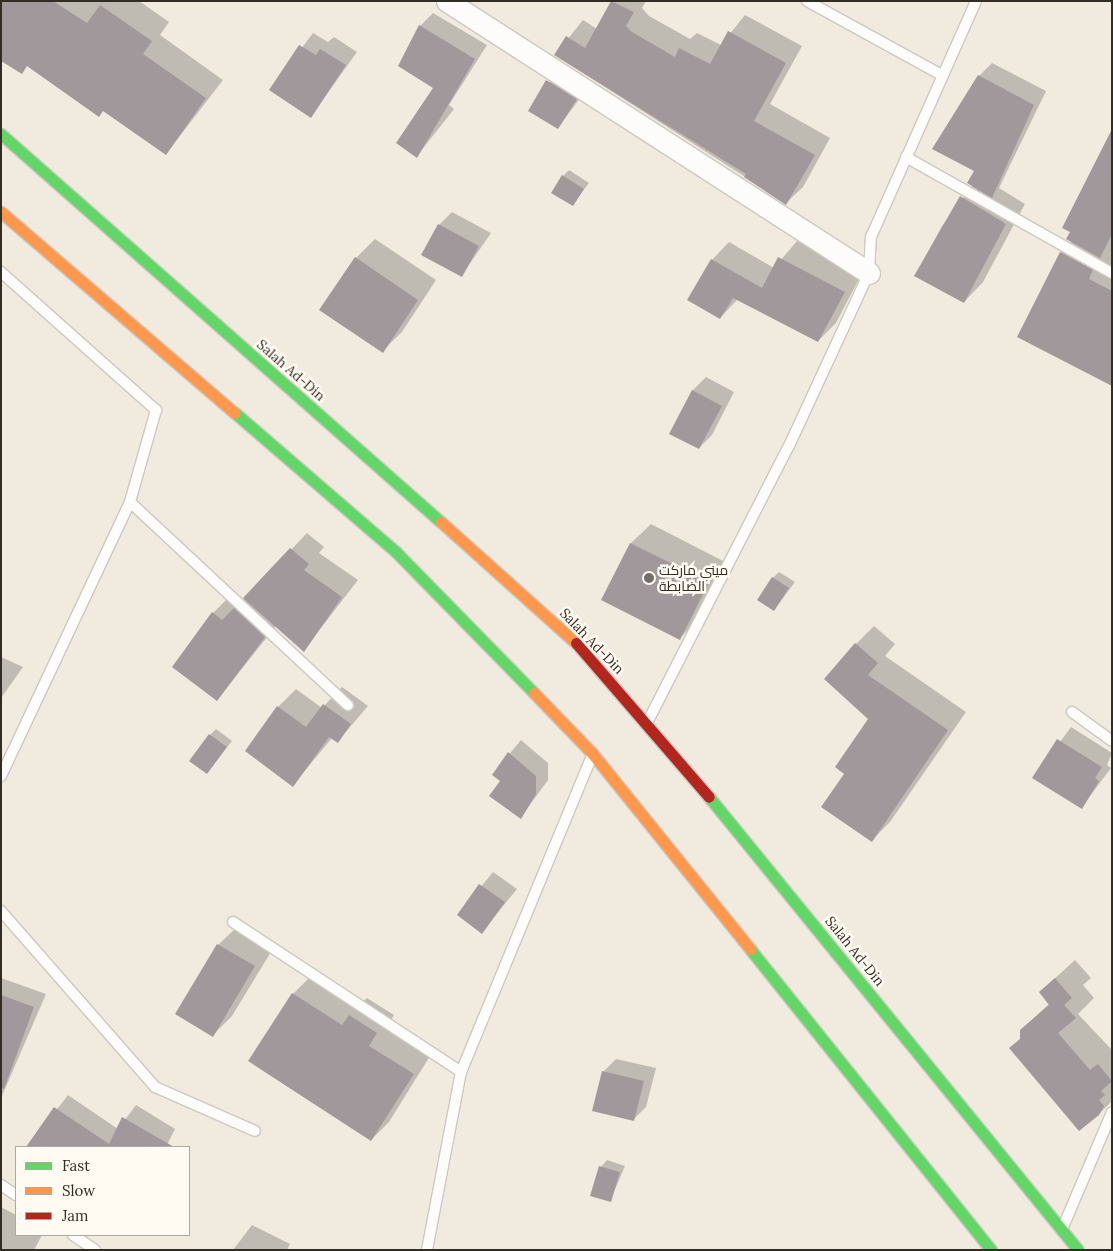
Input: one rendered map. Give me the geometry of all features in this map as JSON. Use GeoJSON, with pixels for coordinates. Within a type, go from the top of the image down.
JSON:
{"type":"FeatureCollection","features":[{"type":"Feature","properties":{"kind":"highway","name":"Salah Ad-Din"},"geometry":{"type":"LineString","coordinates":[[1,134],[567,634],[648,722],[1063,1228],[1078,1250]]}},
{"type":"Feature","properties":{"kind":"highway"},"geometry":{"type":"LineString","coordinates":[[1,212],[396,552],[592,753],[992,1250]]}},
{"type":"Feature","properties":{"kind":"street"},"geometry":{"type":"LineString","coordinates":[[448,1],[869,273]]}},
{"type":"Feature","properties":{"kind":"lane"},"geometry":{"type":"LineString","coordinates":[[807,1],[940,74]]}},
{"type":"Feature","properties":{"kind":"lane"},"geometry":{"type":"LineString","coordinates":[[648,722],[789,446],[869,273],[872,238],[940,74],[976,1]]}},
{"type":"Feature","properties":{"kind":"lane"},"geometry":{"type":"LineString","coordinates":[[906,157],[1112,272]]}},
{"type":"Feature","properties":{"kind":"lane"},"geometry":{"type":"LineString","coordinates":[[1,272],[156,410],[130,502],[1,776]]}},
{"type":"Feature","properties":{"kind":"lane"},"geometry":{"type":"LineString","coordinates":[[130,502],[348,705]]}},
{"type":"Feature","properties":{"kind":"lane"},"geometry":{"type":"LineString","coordinates":[[1072,712],[1112,741]]}},
{"type":"Feature","properties":{"kind":"lane"},"geometry":{"type":"LineString","coordinates":[[427,1250],[461,1072],[592,753]]}},
{"type":"Feature","properties":{"kind":"lane"},"geometry":{"type":"LineString","coordinates":[[1,911],[155,1087],[255,1131]]}},
{"type":"Feature","properties":{"kind":"lane"},"geometry":{"type":"LineString","coordinates":[[233,922],[461,1072]]}},
{"type":"Feature","properties":{"kind":"lane"},"geometry":{"type":"LineString","coordinates":[[1063,1228],[1112,1112]]}},
{"type":"Feature","properties":{"kind":"lane"},"geometry":{"type":"LineString","coordinates":[[1,1185],[15,1194]]}},
{"type":"Feature","properties":{"kind":"lane"},"geometry":{"type":"LineString","coordinates":[[74,1236],[95,1250]]}},
{"type":"Feature","properties":{"kind":"building"},"geometry":{"type":"Polygon","coordinates":[[[1,1],[53,1],[87,23],[100,5],[152,41],[143,54],[206,98],[166,155],[103,111],[99,117],[27,66],[22,74],[1,61],[1,1]]]}},
{"type":"Feature","properties":{"kind":"building"},"geometry":{"type":"Polygon","coordinates":[[[611,1],[634,12],[626,26],[632,32],[675,57],[679,48],[710,64],[728,31],[786,63],[754,121],[815,155],[786,205],[744,177],[746,174],[554,55],[566,36],[585,48],[611,1]]]}},
{"type":"Feature","properties":{"kind":"building"},"geometry":{"type":"Polygon","coordinates":[[[419,25],[475,59],[417,158],[396,143],[433,88],[398,66],[419,25]]]}},
{"type":"Feature","properties":{"kind":"building"},"geometry":{"type":"Polygon","coordinates":[[[299,45],[316,55],[320,49],[346,65],[311,118],[269,90],[299,45]]]}},
{"type":"Feature","properties":{"kind":"building"},"geometry":{"type":"Polygon","coordinates":[[[978,75],[1034,105],[992,198],[967,183],[974,171],[932,149],[978,75]]]}},
{"type":"Feature","properties":{"kind":"building"},"geometry":{"type":"Polygon","coordinates":[[[546,80],[577,99],[558,129],[528,111],[546,80]]]}},
{"type":"Feature","properties":{"kind":"building"},"geometry":{"type":"Polygon","coordinates":[[[1112,129],[1112,234],[1100,258],[1066,239],[1070,232],[1062,228],[1112,129]]]}},
{"type":"Feature","properties":{"kind":"building"},"geometry":{"type":"Polygon","coordinates":[[[562,175],[584,189],[573,206],[551,193],[562,175]]]}},
{"type":"Feature","properties":{"kind":"building"},"geometry":{"type":"Polygon","coordinates":[[[960,196],[1006,224],[964,303],[914,276],[960,196]]]}},
{"type":"Feature","properties":{"kind":"building"},"geometry":{"type":"Polygon","coordinates":[[[438,224],[479,246],[462,277],[421,255],[438,224]]]}},
{"type":"Feature","properties":{"kind":"building"},"geometry":{"type":"Polygon","coordinates":[[[1060,252],[1093,270],[1089,279],[1112,291],[1112,386],[1017,337],[1060,252]]]}},
{"type":"Feature","properties":{"kind":"building"},"geometry":{"type":"Polygon","coordinates":[[[355,257],[418,300],[383,353],[319,310],[355,257]]]}},
{"type":"Feature","properties":{"kind":"building"},"geometry":{"type":"Polygon","coordinates":[[[778,257],[845,292],[818,342],[733,298],[720,319],[687,300],[711,259],[762,288],[778,257]]]}},
{"type":"Feature","properties":{"kind":"building"},"geometry":{"type":"Polygon","coordinates":[[[692,390],[722,406],[699,449],[669,434],[692,390]]]}},
{"type":"Feature","properties":{"kind":"building"},"geometry":{"type":"Polygon","coordinates":[[[630,543],[709,582],[680,640],[601,600],[630,543]]]}},
{"type":"Feature","properties":{"kind":"building"},"geometry":{"type":"Polygon","coordinates":[[[290,548],[309,564],[304,570],[342,597],[304,652],[243,598],[290,548]]]}},
{"type":"Feature","properties":{"kind":"building"},"geometry":{"type":"Polygon","coordinates":[[[772,577],[789,588],[774,611],[757,600],[772,577]]]}},
{"type":"Feature","properties":{"kind":"building"},"geometry":{"type":"Polygon","coordinates":[[[234,608],[265,637],[217,701],[172,667],[212,612],[222,620],[234,608]]]}},
{"type":"Feature","properties":{"kind":"building"},"geometry":{"type":"Polygon","coordinates":[[[855,643],[878,663],[868,675],[948,730],[872,842],[821,807],[844,774],[835,767],[868,719],[824,679],[855,643]]]}},
{"type":"Feature","properties":{"kind":"building"},"geometry":{"type":"Polygon","coordinates":[[[323,704],[351,724],[338,743],[329,737],[293,787],[245,751],[277,706],[306,727],[323,704]]]}},
{"type":"Feature","properties":{"kind":"building"},"geometry":{"type":"Polygon","coordinates":[[[209,734],[227,747],[207,774],[189,761],[209,734]]]}},
{"type":"Feature","properties":{"kind":"building"},"geometry":{"type":"Polygon","coordinates":[[[1057,739],[1102,767],[1095,778],[1099,781],[1082,809],[1032,778],[1057,739]]]}},
{"type":"Feature","properties":{"kind":"building"},"geometry":{"type":"Polygon","coordinates":[[[508,752],[536,776],[536,794],[521,819],[489,796],[500,781],[492,775],[508,752]]]}},
{"type":"Feature","properties":{"kind":"building"},"geometry":{"type":"Polygon","coordinates":[[[479,884],[505,902],[482,934],[457,915],[479,884]]]}},
{"type":"Feature","properties":{"kind":"building"},"geometry":{"type":"Polygon","coordinates":[[[217,944],[255,966],[213,1037],[175,1014],[217,944]]]}},
{"type":"Feature","properties":{"kind":"building"},"geometry":{"type":"Polygon","coordinates":[[[1055,978],[1072,998],[1064,1005],[1076,1018],[1058,1033],[1090,1070],[1098,1064],[1112,1081],[1101,1091],[1105,1095],[1099,1100],[1104,1106],[1099,1115],[1079,1131],[1009,1048],[1020,1039],[1020,1030],[1049,1005],[1039,992],[1055,978]]]}},
{"type":"Feature","properties":{"kind":"building"},"geometry":{"type":"Polygon","coordinates":[[[292,993],[342,1025],[349,1015],[377,1033],[369,1046],[414,1074],[371,1141],[248,1061],[292,993]]]}},
{"type":"Feature","properties":{"kind":"building"},"geometry":{"type":"Polygon","coordinates":[[[1,995],[34,1007],[4,1089],[1,1088],[1,995]]]}},
{"type":"Feature","properties":{"kind":"building"},"geometry":{"type":"Polygon","coordinates":[[[602,1071],[644,1081],[634,1121],[592,1111],[602,1071]]]}},
{"type":"Feature","properties":{"kind":"building"},"geometry":{"type":"Polygon","coordinates":[[[54,1107],[109,1144],[122,1117],[172,1146],[27,1146],[54,1107]]]}},
{"type":"Feature","properties":{"kind":"building"},"geometry":{"type":"Polygon","coordinates":[[[599,1166],[620,1172],[611,1202],[590,1196],[599,1166]]]}},
{"type":"Feature","properties":{"kind":"traffic: fast"},"geometry":{"type":"LineString","coordinates":[[1,134],[441,522]]}},
{"type":"Feature","properties":{"kind":"traffic: fast"},"geometry":{"type":"LineString","coordinates":[[235,413],[396,552],[534,693]]}},
{"type":"Feature","properties":{"kind":"traffic: fast"},"geometry":{"type":"LineString","coordinates":[[709,797],[1078,1250]]}},
{"type":"Feature","properties":{"kind":"traffic: fast"},"geometry":{"type":"LineString","coordinates":[[750,949],[991,1250]]}},
{"type":"Feature","properties":{"kind":"traffic: slow"},"geometry":{"type":"LineString","coordinates":[[1,212],[235,413]]}},
{"type":"Feature","properties":{"kind":"traffic: slow"},"geometry":{"type":"LineString","coordinates":[[441,522],[576,643]]}},
{"type":"Feature","properties":{"kind":"traffic: slow"},"geometry":{"type":"LineString","coordinates":[[534,693],[592,753],[750,949]]}},
{"type":"Feature","properties":{"kind":"traffic: jam"},"geometry":{"type":"LineString","coordinates":[[576,643],[709,797]]}},
{"type":"Feature","properties":{"kind":"place","name":"ميني ماركت الضابطة"},"geometry":{"type":"Point","coordinates":[649,578]}}]}
